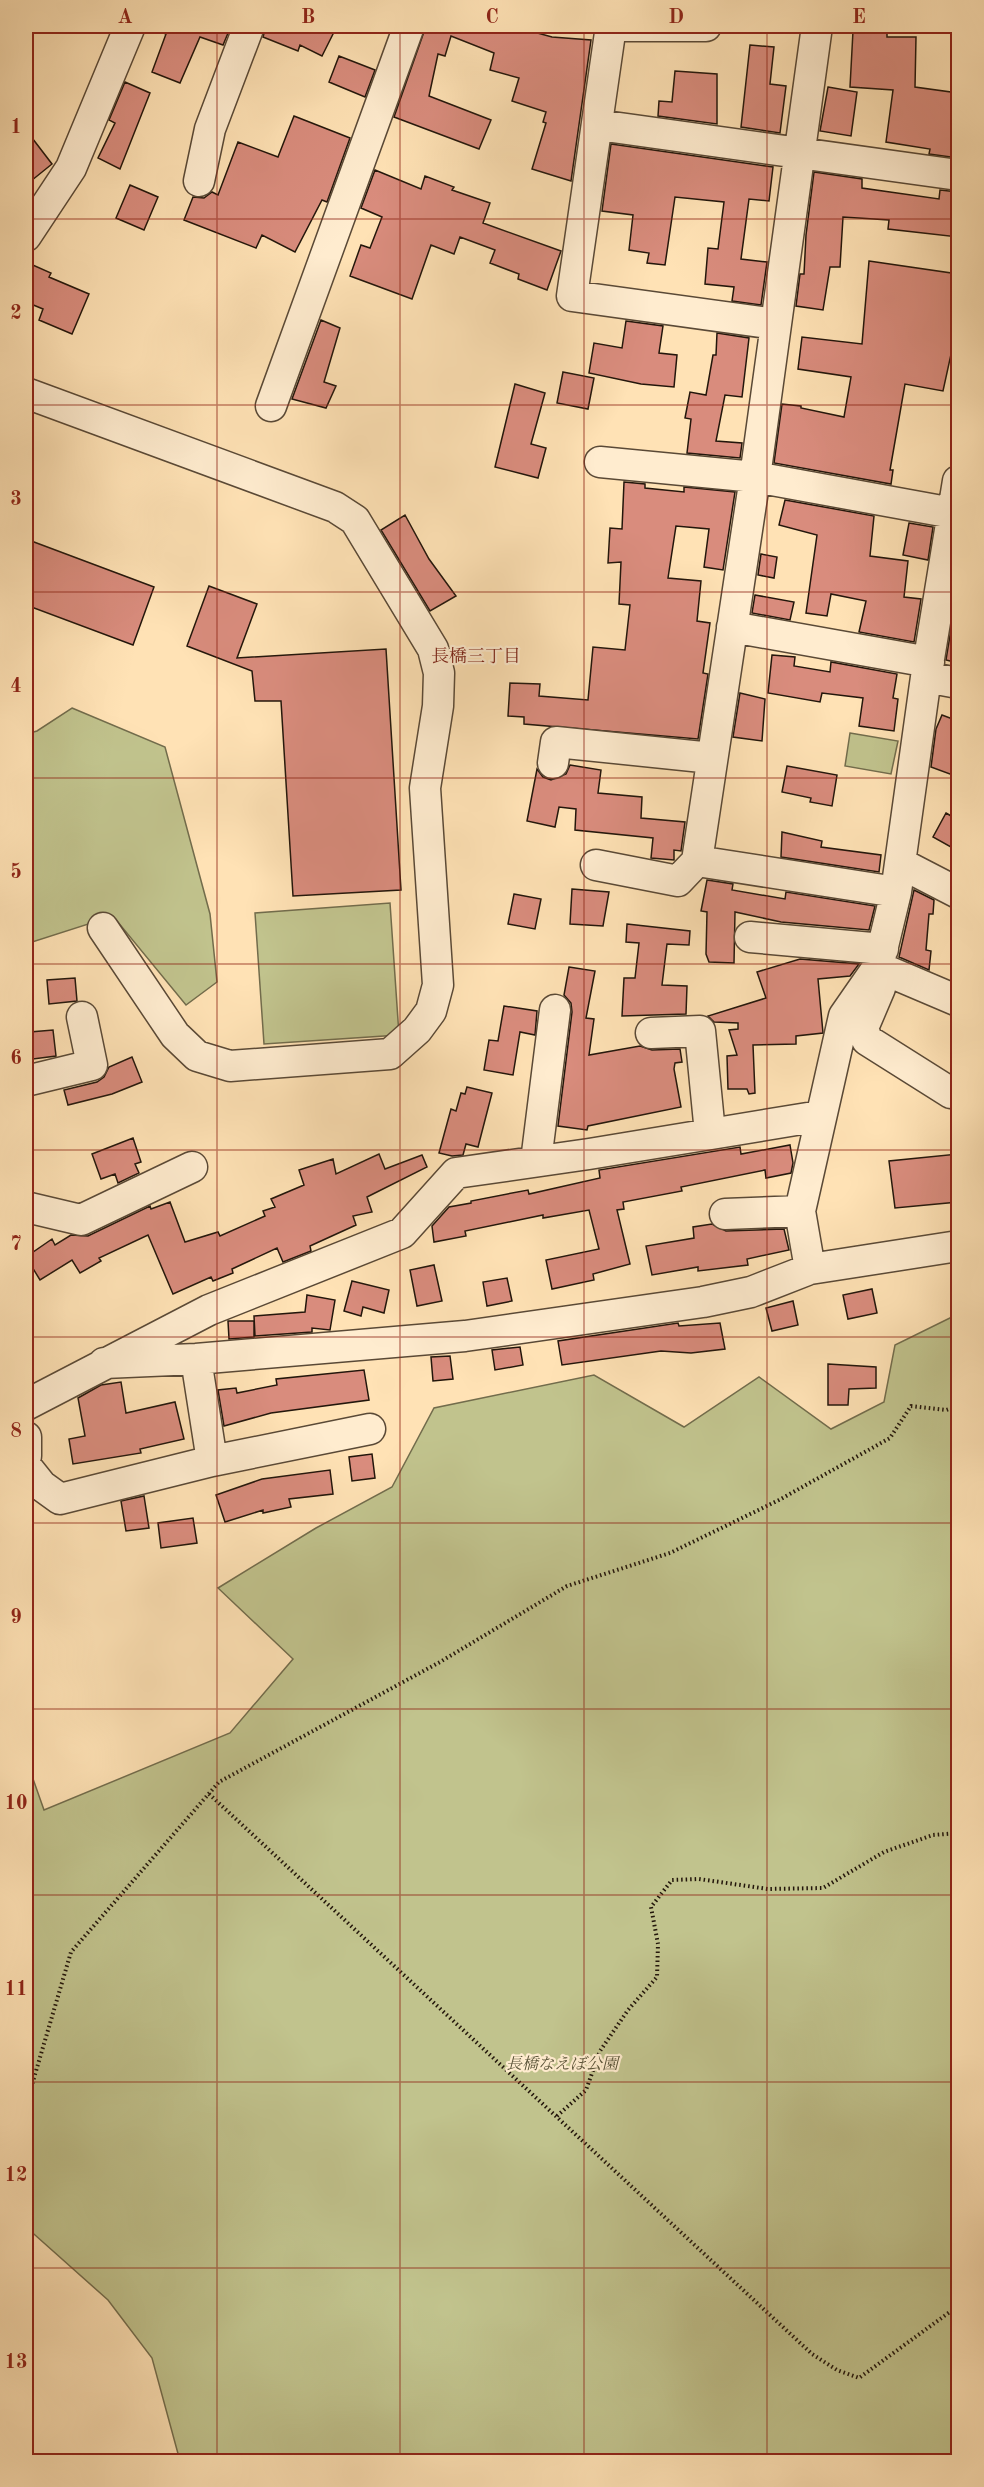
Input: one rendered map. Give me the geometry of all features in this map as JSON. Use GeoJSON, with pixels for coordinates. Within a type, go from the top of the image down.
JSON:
{"type":"FeatureCollection","features":[{"type":"Feature","properties":{"kind":"street"},"geometry":{"type":"LineString","coordinates":[[28,228],[71,168],[130,26]]}},
{"type":"Feature","properties":{"kind":"street"},"geometry":{"type":"LineString","coordinates":[[199,181],[210,129],[249,26]]}},
{"type":"Feature","properties":{"kind":"street"},"geometry":{"type":"LineString","coordinates":[[271,406],[409,26]]}},
{"type":"Feature","properties":{"kind":"street"},"geometry":{"type":"LineString","coordinates":[[611,26],[572,296],[775,324]]}},
{"type":"Feature","properties":{"kind":"street"},"geometry":{"type":"LineString","coordinates":[[621,26],[706,26]]}},
{"type":"Feature","properties":{"kind":"street"},"geometry":{"type":"LineString","coordinates":[[596,865],[678,881],[697,861],[755,477],[817,26]]}},
{"type":"Feature","properties":{"kind":"street"},"geometry":{"type":"LineString","coordinates":[[598,125],[958,175]]}},
{"type":"Feature","properties":{"kind":"street"},"geometry":{"type":"LineString","coordinates":[[26,393],[335,507],[355,520],[433,649],[439,673],[438,706],[426,788],[438,985],[431,1011],[417,1030],[390,1054],[230,1066],[197,1056],[175,1035],[103,928]]}},
{"type":"Feature","properties":{"kind":"street"},"geometry":{"type":"LineString","coordinates":[[600,462],[755,477],[956,514]]}},
{"type":"Feature","properties":{"kind":"street"},"geometry":{"type":"LineString","coordinates":[[951,1093],[867,1040],[863,1028],[880,988],[880,958],[898,878],[927,669],[956,514],[958,481]]}},
{"type":"Feature","properties":{"kind":"street"},"geometry":{"type":"LineString","coordinates":[[732,627],[927,669],[958,683]]}},
{"type":"Feature","properties":{"kind":"street"},"geometry":{"type":"LineString","coordinates":[[553,763],[556,742],[712,758]]}},
{"type":"Feature","properties":{"kind":"street"},"geometry":{"type":"LineString","coordinates":[[697,861],[898,878],[958,893]]}},
{"type":"Feature","properties":{"kind":"street"},"geometry":{"type":"LineString","coordinates":[[750,937],[880,958],[958,1001]]}},
{"type":"Feature","properties":{"kind":"street"},"geometry":{"type":"LineString","coordinates":[[810,1269],[800,1211],[820,1116],[844,1016],[880,958]]}},
{"type":"Feature","properties":{"kind":"street"},"geometry":{"type":"LineString","coordinates":[[536,1161],[555,1010]]}},
{"type":"Feature","properties":{"kind":"street"},"geometry":{"type":"LineString","coordinates":[[26,1081],[92,1065],[82,1017]]}},
{"type":"Feature","properties":{"kind":"street"},"geometry":{"type":"LineString","coordinates":[[651,1033],[700,1031],[710,1133]]}},
{"type":"Feature","properties":{"kind":"street"},"geometry":{"type":"LineString","coordinates":[[26,1405],[209,1310],[402,1233],[456,1173],[820,1116]]}},
{"type":"Feature","properties":{"kind":"street"},"geometry":{"type":"LineString","coordinates":[[26,1207],[81,1221],[192,1167]]}},
{"type":"Feature","properties":{"kind":"street"},"geometry":{"type":"LineString","coordinates":[[725,1214],[800,1211]]}},
{"type":"Feature","properties":{"kind":"street"},"geometry":{"type":"LineString","coordinates":[[104,1363],[196,1359],[465,1336],[703,1302],[751,1292],[810,1269],[958,1246]]}},
{"type":"Feature","properties":{"kind":"street"},"geometry":{"type":"LineString","coordinates":[[196,1359],[212,1461]]}},
{"type":"Feature","properties":{"kind":"street"},"geometry":{"type":"LineString","coordinates":[[26,1466],[42,1486],[60,1499],[212,1461],[369,1429]]}},
{"type":"Feature","properties":{"kind":"street"},"geometry":{"type":"LineString","coordinates":[[26,1437],[26,1456]]}},
{"type":"Feature","properties":{"kind":"path"},"geometry":{"type":"LineString","coordinates":[[26,2105],[71,1952],[219,1782],[440,1662],[567,1586],[670,1553],[799,1489],[890,1438],[911,1406],[946,1410],[958,1407]]}},
{"type":"Feature","properties":{"kind":"path"},"geometry":{"type":"LineString","coordinates":[[209,1794],[812,2354],[837,2370],[860,2378],[958,2306]]}},
{"type":"Feature","properties":{"kind":"path"},"geometry":{"type":"LineString","coordinates":[[557,2116],[586,2090],[600,2052],[628,2010],[657,1977],[658,1944],[651,1907],[672,1880],[699,1879],[768,1889],[823,1888],[884,1852],[933,1835],[958,1833]]}},
{"type":"Feature","properties":{"kind":"green space"},"geometry":{"type":"Polygon","coordinates":[[[72,708],[165,747],[210,914],[217,982],[186,1005],[113,916],[26,944],[26,734],[37,731],[72,708]]]}},
{"type":"Feature","properties":{"kind":"green space"},"geometry":{"type":"Polygon","coordinates":[[[850,733],[898,741],[891,774],[845,766],[850,733]]]}},
{"type":"Feature","properties":{"kind":"green space"},"geometry":{"type":"Polygon","coordinates":[[[390,903],[399,1035],[264,1044],[255,913],[390,903]]]}},
{"type":"Feature","properties":{"kind":"green space","name":"長橋なえぼ公園"},"geometry":{"type":"Polygon","coordinates":[[[958,1314],[958,2461],[180,2461],[152,2358],[108,2300],[26,2227],[26,1759],[44,1810],[230,1733],[293,1659],[218,1588],[316,1528],[392,1487],[434,1408],[594,1375],[684,1427],[759,1377],[831,1429],[884,1402],[895,1345],[958,1314]]]}},
{"type":"Feature","properties":{"kind":"building"},"geometry":{"type":"Polygon","coordinates":[[[150,26],[231,26],[223,45],[200,37],[180,83],[152,72],[166,34],[150,26]]]}},
{"type":"Feature","properties":{"kind":"building"},"geometry":{"type":"Polygon","coordinates":[[[266,26],[337,26],[322,56],[300,45],[298,51],[263,37],[266,26]]]}},
{"type":"Feature","properties":{"kind":"building"},"geometry":{"type":"Polygon","coordinates":[[[426,26],[512,26],[552,37],[591,40],[571,181],[532,169],[546,123],[543,122],[546,112],[512,101],[519,78],[490,70],[494,53],[451,36],[445,56],[438,54],[429,96],[491,120],[479,149],[394,117],[426,26]]]}},
{"type":"Feature","properties":{"kind":"building"},"geometry":{"type":"Polygon","coordinates":[[[853,31],[887,32],[887,37],[916,37],[915,87],[958,93],[958,158],[929,154],[930,149],[886,142],[893,90],[850,87],[853,31]]]}},
{"type":"Feature","properties":{"kind":"building"},"geometry":{"type":"Polygon","coordinates":[[[750,45],[774,47],[770,84],[786,86],[780,133],[741,127],[750,45]]]}},
{"type":"Feature","properties":{"kind":"building"},"geometry":{"type":"Polygon","coordinates":[[[339,56],[375,70],[365,97],[329,82],[339,56]]]}},
{"type":"Feature","properties":{"kind":"building"},"geometry":{"type":"Polygon","coordinates":[[[675,71],[717,74],[717,124],[658,116],[659,101],[672,102],[675,71]]]}},
{"type":"Feature","properties":{"kind":"building"},"geometry":{"type":"Polygon","coordinates":[[[125,82],[150,93],[120,169],[98,158],[115,123],[109,120],[125,82]]]}},
{"type":"Feature","properties":{"kind":"building"},"geometry":{"type":"Polygon","coordinates":[[[828,87],[857,92],[851,136],[820,131],[828,87]]]}},
{"type":"Feature","properties":{"kind":"building"},"geometry":{"type":"Polygon","coordinates":[[[294,116],[350,138],[327,202],[322,200],[295,252],[262,235],[256,248],[184,220],[193,197],[204,198],[212,192],[218,195],[238,142],[278,157],[294,116]]]}},
{"type":"Feature","properties":{"kind":"building"},"geometry":{"type":"Polygon","coordinates":[[[26,130],[52,164],[26,185],[26,130]]]}},
{"type":"Feature","properties":{"kind":"building"},"geometry":{"type":"Polygon","coordinates":[[[611,144],[773,167],[769,201],[749,199],[741,259],[767,262],[761,305],[732,301],[734,287],[705,284],[708,248],[718,249],[724,202],[675,197],[665,265],[647,263],[649,253],[629,250],[633,215],[602,211],[611,144]]]}},
{"type":"Feature","properties":{"kind":"building"},"geometry":{"type":"Polygon","coordinates":[[[375,170],[421,189],[425,176],[454,187],[452,190],[490,203],[483,223],[561,251],[547,290],[518,279],[519,274],[490,263],[495,250],[460,237],[454,254],[431,245],[412,299],[350,276],[361,245],[370,248],[382,217],[361,208],[375,170]]]}},
{"type":"Feature","properties":{"kind":"building"},"geometry":{"type":"Polygon","coordinates":[[[814,172],[862,179],[862,188],[939,199],[940,190],[958,192],[958,237],[888,229],[889,220],[843,217],[840,267],[830,267],[823,310],[796,306],[800,274],[804,274],[806,235],[814,172]]]}},
{"type":"Feature","properties":{"kind":"building"},"geometry":{"type":"Polygon","coordinates":[[[130,185],[158,197],[144,230],[116,218],[130,185]]]}},
{"type":"Feature","properties":{"kind":"building"},"geometry":{"type":"Polygon","coordinates":[[[869,261],[958,274],[957,327],[943,391],[905,384],[890,470],[893,470],[891,484],[774,463],[782,404],[801,406],[801,408],[844,417],[851,377],[798,369],[802,337],[862,344],[869,261]]]}},
{"type":"Feature","properties":{"kind":"building"},"geometry":{"type":"Polygon","coordinates":[[[26,262],[51,273],[49,277],[89,294],[72,334],[39,320],[43,309],[26,302],[26,262]]]}},
{"type":"Feature","properties":{"kind":"building"},"geometry":{"type":"Polygon","coordinates":[[[321,320],[340,328],[324,382],[336,386],[326,408],[292,399],[321,320]]]}},
{"type":"Feature","properties":{"kind":"building"},"geometry":{"type":"Polygon","coordinates":[[[626,321],[663,326],[659,353],[677,355],[674,387],[641,384],[589,373],[594,343],[622,348],[626,321]]]}},
{"type":"Feature","properties":{"kind":"building"},"geometry":{"type":"Polygon","coordinates":[[[717,333],[749,338],[742,397],[725,395],[716,441],[742,443],[740,458],[687,453],[691,419],[685,418],[690,392],[706,395],[713,355],[716,355],[717,333]]]}},
{"type":"Feature","properties":{"kind":"building"},"geometry":{"type":"Polygon","coordinates":[[[563,372],[594,378],[588,409],[557,403],[563,372]]]}},
{"type":"Feature","properties":{"kind":"building"},"geometry":{"type":"Polygon","coordinates":[[[515,384],[545,393],[531,444],[546,448],[538,478],[495,467],[515,384]]]}},
{"type":"Feature","properties":{"kind":"building"},"geometry":{"type":"Polygon","coordinates":[[[624,482],[645,484],[645,488],[684,492],[684,487],[735,492],[723,570],[704,567],[709,529],[676,526],[668,578],[701,581],[697,621],[710,623],[703,673],[708,674],[698,739],[524,724],[524,717],[508,716],[510,683],[540,684],[539,696],[588,700],[593,647],[625,650],[630,605],[619,604],[621,562],[608,563],[610,528],[622,529],[624,482]]]}},
{"type":"Feature","properties":{"kind":"building"},"geometry":{"type":"Polygon","coordinates":[[[785,500],[874,516],[870,556],[908,561],[904,597],[921,599],[914,642],[859,632],[866,601],[831,594],[827,616],[806,613],[817,535],[779,525],[785,500]]]}},
{"type":"Feature","properties":{"kind":"building"},"geometry":{"type":"Polygon","coordinates":[[[405,515],[429,559],[456,596],[430,611],[381,530],[405,515]]]}},
{"type":"Feature","properties":{"kind":"building"},"geometry":{"type":"Polygon","coordinates":[[[909,523],[933,527],[928,560],[903,555],[909,523]]]}},
{"type":"Feature","properties":{"kind":"building"},"geometry":{"type":"Polygon","coordinates":[[[26,539],[154,587],[133,645],[26,605],[26,539]]]}},
{"type":"Feature","properties":{"kind":"building"},"geometry":{"type":"Polygon","coordinates":[[[761,554],[777,557],[774,578],[758,575],[761,554]]]}},
{"type":"Feature","properties":{"kind":"building"},"geometry":{"type":"Polygon","coordinates":[[[209,586],[257,604],[237,658],[386,649],[401,890],[293,896],[281,701],[255,701],[252,671],[187,646],[209,586]]]}},
{"type":"Feature","properties":{"kind":"building"},"geometry":{"type":"Polygon","coordinates":[[[755,595],[794,602],[790,620],[752,613],[755,595]]]}},
{"type":"Feature","properties":{"kind":"building"},"geometry":{"type":"Polygon","coordinates":[[[955,605],[958,605],[958,663],[946,660],[955,605]]]}},
{"type":"Feature","properties":{"kind":"building"},"geometry":{"type":"Polygon","coordinates":[[[772,655],[795,657],[794,666],[830,672],[831,662],[897,674],[893,698],[898,699],[894,731],[859,726],[863,698],[822,693],[820,702],[768,693],[772,655]]]}},
{"type":"Feature","properties":{"kind":"building"},"geometry":{"type":"Polygon","coordinates":[[[740,693],[765,699],[762,741],[733,737],[740,693]]]}},
{"type":"Feature","properties":{"kind":"building"},"geometry":{"type":"Polygon","coordinates":[[[942,715],[958,721],[958,777],[931,767],[936,729],[942,715]]]}},
{"type":"Feature","properties":{"kind":"building"},"geometry":{"type":"Polygon","coordinates":[[[570,765],[601,770],[598,793],[642,797],[641,818],[685,822],[681,851],[674,850],[674,860],[651,858],[653,838],[575,830],[576,809],[559,807],[555,827],[527,821],[537,769],[543,777],[551,780],[566,774],[570,765]]]}},
{"type":"Feature","properties":{"kind":"building"},"geometry":{"type":"Polygon","coordinates":[[[787,766],[837,775],[832,806],[810,802],[811,798],[782,792],[787,766]]]}},
{"type":"Feature","properties":{"kind":"building"},"geometry":{"type":"Polygon","coordinates":[[[946,813],[958,820],[958,851],[933,837],[946,813]]]}},
{"type":"Feature","properties":{"kind":"building"},"geometry":{"type":"Polygon","coordinates":[[[782,832],[822,841],[821,847],[881,855],[879,872],[781,857],[782,832]]]}},
{"type":"Feature","properties":{"kind":"building"},"geometry":{"type":"Polygon","coordinates":[[[707,880],[733,884],[732,890],[785,899],[786,892],[875,906],[869,930],[781,922],[735,912],[734,963],[709,962],[706,954],[707,912],[701,911],[707,880]]]}},
{"type":"Feature","properties":{"kind":"building"},"geometry":{"type":"Polygon","coordinates":[[[572,889],[609,892],[603,926],[570,924],[572,889]]]}},
{"type":"Feature","properties":{"kind":"building"},"geometry":{"type":"Polygon","coordinates":[[[914,890],[934,900],[933,914],[929,914],[926,950],[931,951],[929,970],[899,957],[914,890]]]}},
{"type":"Feature","properties":{"kind":"building"},"geometry":{"type":"Polygon","coordinates":[[[514,894],[541,899],[535,929],[508,924],[514,894]]]}},
{"type":"Feature","properties":{"kind":"building"},"geometry":{"type":"Polygon","coordinates":[[[627,924],[690,931],[689,945],[667,944],[662,985],[687,986],[686,1014],[622,1016],[624,978],[635,978],[639,943],[626,942],[627,924]]]}},
{"type":"Feature","properties":{"kind":"building"},"geometry":{"type":"Polygon","coordinates":[[[800,959],[859,964],[850,976],[818,979],[823,1033],[796,1036],[796,1044],[753,1045],[755,1093],[749,1094],[747,1089],[728,1089],[727,1056],[737,1055],[729,1030],[738,1029],[738,1023],[714,1022],[708,1016],[766,998],[757,972],[800,959]]]}},
{"type":"Feature","properties":{"kind":"building"},"geometry":{"type":"Polygon","coordinates":[[[569,967],[595,971],[586,1018],[594,1019],[589,1055],[640,1046],[652,1050],[680,1049],[682,1062],[675,1063],[674,1069],[681,1107],[588,1126],[587,1130],[558,1126],[572,1012],[571,1003],[564,995],[569,967]]]}},
{"type":"Feature","properties":{"kind":"building"},"geometry":{"type":"Polygon","coordinates":[[[75,978],[77,1001],[49,1004],[47,980],[75,978]]]}},
{"type":"Feature","properties":{"kind":"building"},"geometry":{"type":"Polygon","coordinates":[[[504,1006],[537,1011],[535,1035],[520,1032],[513,1075],[484,1070],[489,1040],[498,1041],[504,1006]]]}},
{"type":"Feature","properties":{"kind":"building"},"geometry":{"type":"Polygon","coordinates":[[[53,1030],[56,1056],[33,1059],[30,1032],[53,1030]]]}},
{"type":"Feature","properties":{"kind":"building"},"geometry":{"type":"Polygon","coordinates":[[[132,1057],[142,1082],[112,1094],[68,1105],[64,1090],[97,1082],[104,1077],[109,1067],[132,1057]]]}},
{"type":"Feature","properties":{"kind":"building"},"geometry":{"type":"Polygon","coordinates":[[[467,1087],[492,1093],[478,1147],[466,1144],[463,1155],[452,1156],[439,1153],[451,1109],[456,1111],[461,1093],[465,1094],[467,1087]]]}},
{"type":"Feature","properties":{"kind":"building"},"geometry":{"type":"Polygon","coordinates":[[[133,1138],[141,1162],[135,1164],[139,1173],[118,1183],[115,1174],[101,1179],[92,1154],[133,1138]]]}},
{"type":"Feature","properties":{"kind":"building"},"geometry":{"type":"Polygon","coordinates":[[[790,1145],[793,1163],[791,1173],[766,1178],[765,1170],[681,1187],[682,1191],[623,1202],[624,1209],[617,1210],[630,1264],[593,1274],[594,1280],[552,1289],[546,1260],[599,1249],[589,1210],[543,1218],[543,1215],[465,1231],[466,1236],[434,1242],[432,1226],[449,1207],[471,1203],[471,1201],[528,1190],[529,1194],[600,1178],[599,1170],[740,1147],[741,1154],[790,1145]]]}},
{"type":"Feature","properties":{"kind":"building"},"geometry":{"type":"Polygon","coordinates":[[[379,1154],[385,1169],[422,1155],[427,1167],[367,1197],[372,1212],[353,1216],[356,1225],[310,1246],[311,1251],[283,1262],[277,1248],[232,1269],[233,1273],[213,1281],[211,1277],[173,1294],[148,1235],[99,1258],[101,1261],[80,1273],[72,1260],[40,1280],[26,1257],[52,1239],[55,1245],[71,1235],[88,1236],[150,1206],[151,1209],[170,1202],[185,1242],[218,1232],[220,1236],[265,1216],[263,1211],[275,1207],[271,1199],[304,1185],[299,1170],[333,1159],[336,1174],[379,1154]]]}},
{"type":"Feature","properties":{"kind":"building"},"geometry":{"type":"Polygon","coordinates":[[[958,1154],[958,1202],[895,1208],[889,1161],[958,1154]]]}},
{"type":"Feature","properties":{"kind":"building"},"geometry":{"type":"Polygon","coordinates":[[[712,1224],[726,1231],[784,1229],[789,1250],[747,1259],[748,1265],[698,1271],[698,1267],[652,1275],[646,1246],[694,1238],[693,1227],[712,1224]]]}},
{"type":"Feature","properties":{"kind":"building"},"geometry":{"type":"Polygon","coordinates":[[[434,1265],[442,1301],[417,1306],[410,1270],[434,1265]]]}},
{"type":"Feature","properties":{"kind":"building"},"geometry":{"type":"Polygon","coordinates":[[[507,1278],[512,1301],[487,1306],[483,1282],[507,1278]]]}},
{"type":"Feature","properties":{"kind":"building"},"geometry":{"type":"Polygon","coordinates":[[[352,1281],[389,1290],[384,1313],[363,1307],[361,1316],[344,1311],[352,1281]]]}},
{"type":"Feature","properties":{"kind":"building"},"geometry":{"type":"Polygon","coordinates":[[[872,1289],[877,1313],[848,1319],[843,1295],[872,1289]]]}},
{"type":"Feature","properties":{"kind":"building"},"geometry":{"type":"Polygon","coordinates":[[[307,1295],[335,1300],[330,1330],[312,1328],[312,1332],[255,1336],[254,1316],[305,1312],[307,1295]]]}},
{"type":"Feature","properties":{"kind":"building"},"geometry":{"type":"Polygon","coordinates":[[[793,1301],[798,1325],[772,1331],[766,1308],[793,1301]]]}},
{"type":"Feature","properties":{"kind":"building"},"geometry":{"type":"Polygon","coordinates":[[[228,1321],[254,1321],[254,1337],[229,1339],[228,1321]]]}},
{"type":"Feature","properties":{"kind":"building"},"geometry":{"type":"Polygon","coordinates":[[[678,1323],[679,1326],[720,1323],[725,1349],[691,1353],[661,1351],[562,1365],[558,1341],[678,1323]]]}},
{"type":"Feature","properties":{"kind":"building"},"geometry":{"type":"Polygon","coordinates":[[[520,1347],[523,1365],[495,1370],[492,1350],[520,1347]]]}},
{"type":"Feature","properties":{"kind":"building"},"geometry":{"type":"Polygon","coordinates":[[[450,1356],[453,1379],[433,1381],[431,1357],[450,1356]]]}},
{"type":"Feature","properties":{"kind":"building"},"geometry":{"type":"Polygon","coordinates":[[[828,1364],[876,1367],[876,1388],[849,1389],[848,1405],[828,1405],[828,1364]]]}},
{"type":"Feature","properties":{"kind":"building"},"geometry":{"type":"Polygon","coordinates":[[[364,1370],[369,1400],[271,1413],[224,1426],[218,1390],[236,1388],[237,1393],[277,1385],[276,1379],[364,1370]]]}},
{"type":"Feature","properties":{"kind":"building"},"geometry":{"type":"Polygon","coordinates":[[[121,1382],[126,1413],[175,1402],[184,1439],[140,1449],[141,1453],[73,1464],[69,1439],[85,1436],[78,1398],[101,1385],[121,1382]]]}},
{"type":"Feature","properties":{"kind":"building"},"geometry":{"type":"Polygon","coordinates":[[[372,1454],[375,1478],[352,1481],[349,1457],[372,1454]]]}},
{"type":"Feature","properties":{"kind":"building"},"geometry":{"type":"Polygon","coordinates":[[[330,1470],[333,1494],[289,1499],[291,1507],[263,1513],[263,1510],[225,1522],[216,1495],[262,1479],[330,1470]]]}},
{"type":"Feature","properties":{"kind":"building"},"geometry":{"type":"Polygon","coordinates":[[[144,1496],[149,1528],[126,1531],[121,1501],[144,1496]]]}},
{"type":"Feature","properties":{"kind":"building"},"geometry":{"type":"Polygon","coordinates":[[[193,1518],[197,1543],[161,1548],[158,1523],[193,1518]]]}},
{"type":"Feature","properties":{"kind":"district","name":"長橋三丁目"},"geometry":{"type":"Point","coordinates":[476,656]}}]}
